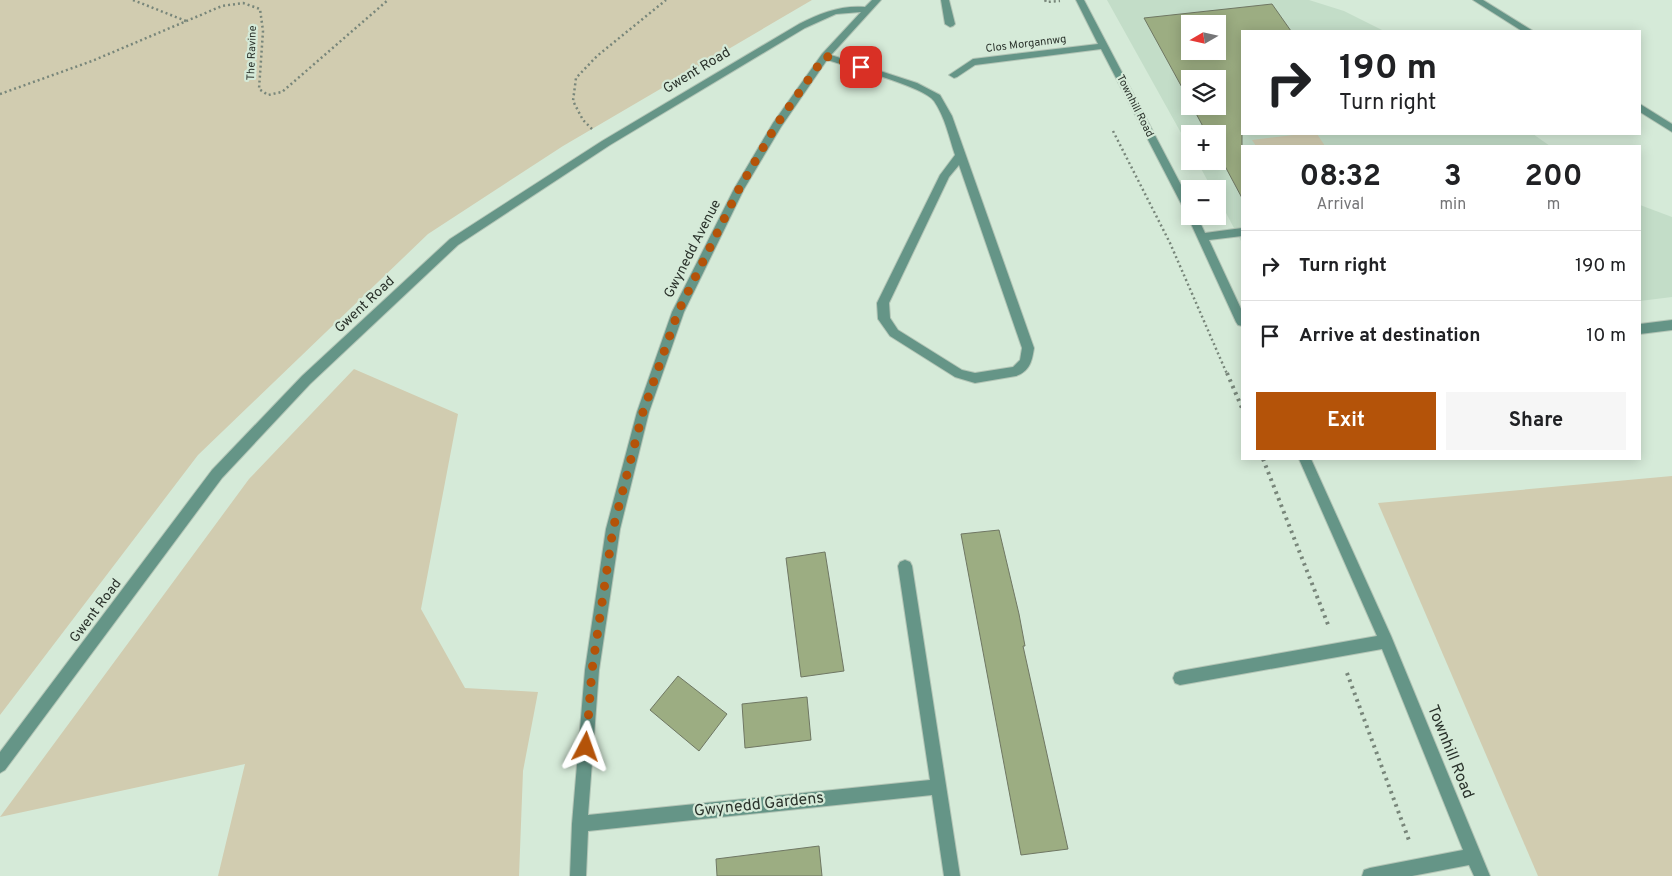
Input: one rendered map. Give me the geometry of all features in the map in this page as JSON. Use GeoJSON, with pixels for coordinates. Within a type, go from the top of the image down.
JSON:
{"type":"FeatureCollection","features":[{"type":"Feature","properties":{"kind":"street","name":"Gwynedd Avenue"},"geometry":{"type":"LineString","coordinates":[[578,876],[580,824],[592,670],[613,529],[643,412],[678,312],[739,189],[777,124],[825,56],[877,0]]}},
{"type":"Feature","properties":{"kind":"street"},"geometry":{"type":"LineString","coordinates":[[945,0],[950,24]]}},
{"type":"Feature","properties":{"kind":"street","name":"Townhill Road"},"geometry":{"type":"LineString","coordinates":[[1080,0],[1181,195]]}},
{"type":"Feature","properties":{"kind":"street"},"geometry":{"type":"LineString","coordinates":[[1477,0],[1526,30]]}},
{"type":"Feature","properties":{"kind":"street","name":"Gwent Road"},"geometry":{"type":"LineString","coordinates":[[0,765],[217,474],[306,380],[454,242],[606,143],[818,17],[826,13],[853,8],[866,10]]}},
{"type":"Feature","properties":{"kind":"street","name":"Clos Morgannwg"},"geometry":{"type":"LineString","coordinates":[[954,75],[973,62],[1104,46]]}},
{"type":"Feature","properties":{"kind":"street"},"geometry":{"type":"LineString","coordinates":[[825,56],[914,85],[937,97],[947,116],[961,155],[1028,348],[1026,362],[1016,371],[976,378],[959,374],[894,333],[884,319],[883,303],[945,175],[961,155]]}},
{"type":"Feature","properties":{"kind":"street"},"geometry":{"type":"LineString","coordinates":[[1641,108],[1672,129]]}},
{"type":"Feature","properties":{"kind":"street"},"geometry":{"type":"LineString","coordinates":[[1197,225],[1241,320]]}},
{"type":"Feature","properties":{"kind":"street"},"geometry":{"type":"LineString","coordinates":[[1203,237],[1241,232]]}},
{"type":"Feature","properties":{"kind":"street"},"geometry":{"type":"LineString","coordinates":[[1641,329],[1672,325]]}},
{"type":"Feature","properties":{"kind":"street","name":"Townhill Road"},"geometry":{"type":"LineString","coordinates":[[1305,460],[1386,641],[1482,876]]}},
{"type":"Feature","properties":{"kind":"street"},"geometry":{"type":"LineString","coordinates":[[905,566],[952,876]]}},
{"type":"Feature","properties":{"kind":"street"},"geometry":{"type":"LineString","coordinates":[[1180,678],[1386,641]]}},
{"type":"Feature","properties":{"kind":"street","name":"Gwynedd Gardens"},"geometry":{"type":"LineString","coordinates":[[580,824],[938,787]]}},
{"type":"Feature","properties":{"kind":"street"},"geometry":{"type":"LineString","coordinates":[[1370,876],[1474,856]]}},
{"type":"Feature","properties":{"kind":"path"},"geometry":{"type":"LineString","coordinates":[[133,0],[187,22]]}},
{"type":"Feature","properties":{"kind":"path","name":"The Ravine"},"geometry":{"type":"LineString","coordinates":[[0,94],[92,61],[222,6],[243,3],[260,9],[263,31],[259,89],[268,95],[282,92],[388,0]]}},
{"type":"Feature","properties":{"kind":"path"},"geometry":{"type":"LineString","coordinates":[[606,143],[583,120],[573,101],[576,78],[597,56],[666,0]]}},
{"type":"Feature","properties":{"kind":"path"},"geometry":{"type":"LineString","coordinates":[[1112,131],[1170,243],[1241,406]]}},
{"type":"Feature","properties":{"kind":"shaded area"},"geometry":{"type":"Polygon","coordinates":[[[0,0],[812,0],[563,146],[428,234],[198,455],[0,715],[0,0]]]}},
{"type":"Feature","properties":{"kind":"shaded area"},"geometry":{"type":"Polygon","coordinates":[[[1107,0],[1309,0],[1344,11],[1382,30],[1241,30],[1241,135],[1534,135],[1549,145],[1241,145],[1241,241],[1226,213],[1226,180],[1207,180],[1202,170],[1226,170],[1226,125],[1181,125],[1181,133],[1107,0]]]}},
{"type":"Feature","properties":{"kind":"shaded area"},"geometry":{"type":"Polygon","coordinates":[[[1294,135],[1318,135],[1324,145],[1255,145],[1252,140],[1294,135]]]}},
{"type":"Feature","properties":{"kind":"shaded area"},"geometry":{"type":"Polygon","coordinates":[[[1641,205],[1672,217],[1672,297],[1641,301],[1641,205]]]}},
{"type":"Feature","properties":{"kind":"shaded area"},"geometry":{"type":"Polygon","coordinates":[[[354,369],[458,414],[421,609],[465,688],[538,692],[523,771],[519,876],[218,876],[245,764],[0,817],[249,479],[354,369]]]}},
{"type":"Feature","properties":{"kind":"shaded area"},"geometry":{"type":"Polygon","coordinates":[[[1672,476],[1672,876],[1538,876],[1378,503],[1672,476]]]}},
{"type":"Feature","properties":{"kind":"building"},"geometry":{"type":"Polygon","coordinates":[[[1272,4],[1290,30],[1241,30],[1241,196],[1226,168],[1226,125],[1202,125],[1197,115],[1226,115],[1226,70],[1181,70],[1181,86],[1144,18],[1272,4]]]}},
{"type":"Feature","properties":{"kind":"building"},"geometry":{"type":"Polygon","coordinates":[[[999,530],[1019,614],[1025,646],[1023,646],[1068,849],[1021,855],[961,534],[999,530]]]}},
{"type":"Feature","properties":{"kind":"building"},"geometry":{"type":"Polygon","coordinates":[[[825,552],[844,671],[801,677],[786,558],[825,552]]]}},
{"type":"Feature","properties":{"kind":"building"},"geometry":{"type":"Polygon","coordinates":[[[678,676],[727,714],[699,751],[650,710],[678,676]]]}},
{"type":"Feature","properties":{"kind":"building"},"geometry":{"type":"Polygon","coordinates":[[[807,697],[811,740],[745,748],[742,704],[807,697]]]}},
{"type":"Feature","properties":{"kind":"building"},"geometry":{"type":"Polygon","coordinates":[[[819,846],[822,876],[717,876],[716,859],[819,846]]]}},
{"type":"Feature","properties":{"kind":"route"},"geometry":{"type":"LineString","coordinates":[[586,747],[592,670],[613,529],[643,412],[678,312],[739,189],[777,124],[825,56],[861,67]]}}]}
